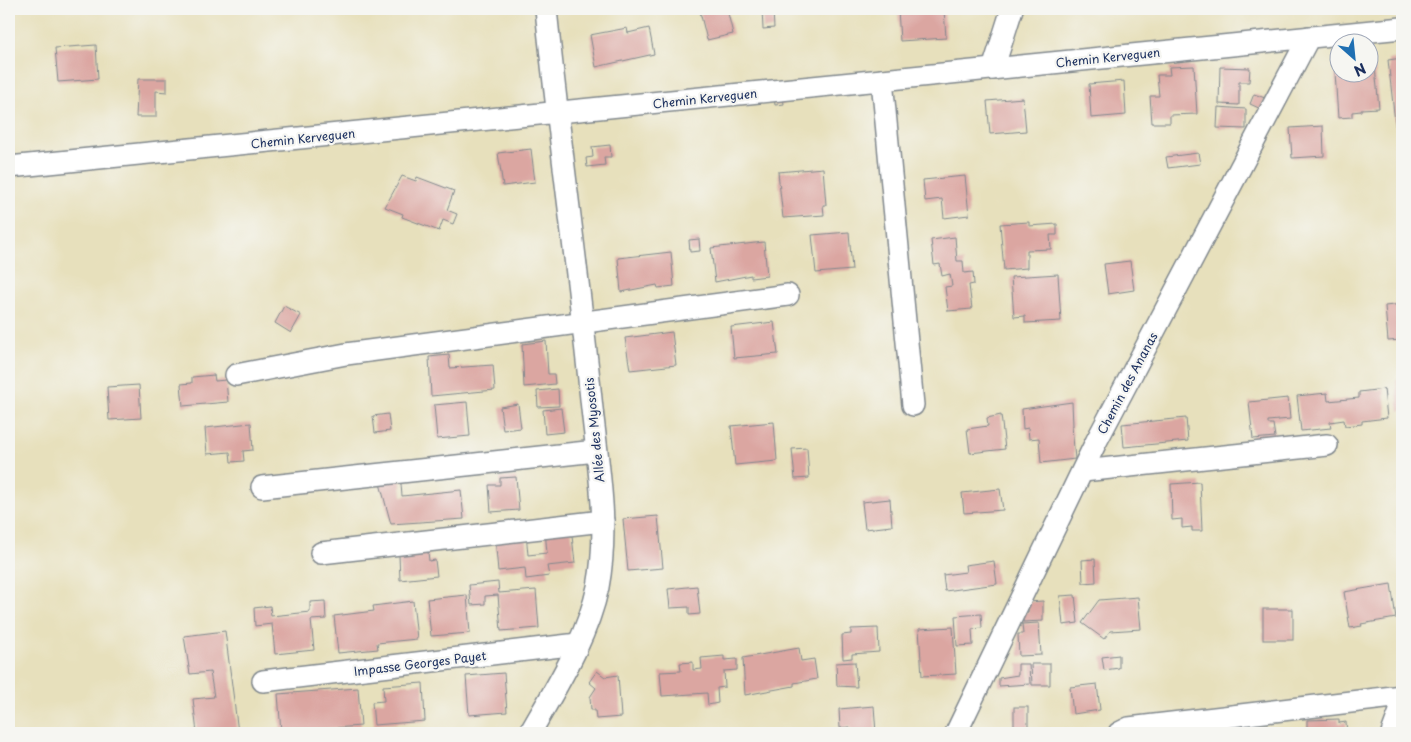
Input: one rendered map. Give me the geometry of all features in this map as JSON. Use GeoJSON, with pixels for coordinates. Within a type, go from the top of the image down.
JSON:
{"type":"FeatureCollection","features":[{"type":"Feature","properties":{"kind":"street","name":"Allée des Myosotis"},"geometry":{"type":"LineString","coordinates":[[530,733],[586,628],[597,589],[604,553],[603,521],[583,323],[546,9]]}},
{"type":"Feature","properties":{"kind":"street"},"geometry":{"type":"LineString","coordinates":[[993,69],[1012,9]]}},
{"type":"Feature","properties":{"kind":"street","name":"Chemin Kerveguen"},"geometry":{"type":"LineString","coordinates":[[9,167],[1402,28]]}},
{"type":"Feature","properties":{"kind":"street","name":"Chemin des Ananas"},"geometry":{"type":"LineString","coordinates":[[956,733],[1083,471],[1309,37]]}},
{"type":"Feature","properties":{"kind":"street"},"geometry":{"type":"LineString","coordinates":[[882,80],[913,405]]}},
{"type":"Feature","properties":{"kind":"street"},"geometry":{"type":"LineString","coordinates":[[236,375],[346,354],[788,295]]}},
{"type":"Feature","properties":{"kind":"street"},"geometry":{"type":"LineString","coordinates":[[1083,471],[1327,445]]}},
{"type":"Feature","properties":{"kind":"street"},"geometry":{"type":"LineString","coordinates":[[262,487],[596,451]]}},
{"type":"Feature","properties":{"kind":"street"},"geometry":{"type":"LineString","coordinates":[[321,553],[603,521]]}},
{"type":"Feature","properties":{"kind":"street","name":"Impasse Georges Payet"},"geometry":{"type":"LineString","coordinates":[[263,681],[578,644]]}},
{"type":"Feature","properties":{"kind":"street"},"geometry":{"type":"LineString","coordinates":[[1119,733],[1130,728],[1402,696]]}},
{"type":"Feature","properties":{"kind":"street"},"geometry":{"type":"LineString","coordinates":[[1392,733],[1402,706]]}},
{"type":"Feature","properties":{"kind":"building"},"geometry":{"type":"Polygon","coordinates":[[[727,9],[733,34],[707,40],[700,12],[727,9]]]}},
{"type":"Feature","properties":{"kind":"building"},"geometry":{"type":"Polygon","coordinates":[[[762,9],[788,10],[773,11],[774,28],[763,29],[762,9]]]}},
{"type":"Feature","properties":{"kind":"building"},"geometry":{"type":"Polygon","coordinates":[[[898,9],[944,9],[946,38],[900,41],[898,9]]]}},
{"type":"Feature","properties":{"kind":"building"},"geometry":{"type":"Polygon","coordinates":[[[627,28],[628,33],[649,28],[654,54],[596,67],[590,35],[627,28]]]}},
{"type":"Feature","properties":{"kind":"building"},"geometry":{"type":"Polygon","coordinates":[[[96,45],[98,79],[58,82],[55,48],[96,45]]]}},
{"type":"Feature","properties":{"kind":"building"},"geometry":{"type":"Polygon","coordinates":[[[1402,58],[1402,130],[1396,131],[1388,60],[1402,58]]]}},
{"type":"Feature","properties":{"kind":"building"},"geometry":{"type":"Polygon","coordinates":[[[1194,66],[1197,114],[1170,115],[1170,123],[1152,123],[1150,96],[1159,96],[1157,75],[1170,75],[1169,67],[1194,66]]]}},
{"type":"Feature","properties":{"kind":"building"},"geometry":{"type":"Polygon","coordinates":[[[1220,67],[1250,68],[1249,82],[1239,82],[1239,105],[1219,104],[1220,67]]]}},
{"type":"Feature","properties":{"kind":"building"},"geometry":{"type":"Polygon","coordinates":[[[138,79],[167,79],[167,92],[156,91],[156,117],[136,117],[138,79]]]}},
{"type":"Feature","properties":{"kind":"building"},"geometry":{"type":"Polygon","coordinates":[[[1124,81],[1126,115],[1091,118],[1089,84],[1124,81]]]}},
{"type":"Feature","properties":{"kind":"building"},"geometry":{"type":"Polygon","coordinates":[[[1336,82],[1376,82],[1379,108],[1361,109],[1361,111],[1352,112],[1352,117],[1338,118],[1336,82]]]}},
{"type":"Feature","properties":{"kind":"building"},"geometry":{"type":"Polygon","coordinates":[[[12,88],[14,113],[9,113],[9,89],[12,88]]]}},
{"type":"Feature","properties":{"kind":"building"},"geometry":{"type":"Polygon","coordinates":[[[1254,94],[1265,98],[1261,109],[1250,104],[1254,94]]]}},
{"type":"Feature","properties":{"kind":"building"},"geometry":{"type":"Polygon","coordinates":[[[783,97],[784,104],[775,105],[774,98],[783,97]]]}},
{"type":"Feature","properties":{"kind":"building"},"geometry":{"type":"Polygon","coordinates":[[[1023,98],[1026,131],[990,134],[987,101],[1023,98]]]}},
{"type":"Feature","properties":{"kind":"building"},"geometry":{"type":"Polygon","coordinates":[[[1218,107],[1246,109],[1246,129],[1217,128],[1218,107]]]}},
{"type":"Feature","properties":{"kind":"building"},"geometry":{"type":"Polygon","coordinates":[[[1323,126],[1324,156],[1292,158],[1290,128],[1323,126]]]}},
{"type":"Feature","properties":{"kind":"building"},"geometry":{"type":"Polygon","coordinates":[[[610,145],[611,157],[604,157],[605,165],[587,167],[586,158],[593,157],[592,147],[610,145]]]}},
{"type":"Feature","properties":{"kind":"building"},"geometry":{"type":"Polygon","coordinates":[[[531,149],[535,182],[503,186],[498,153],[531,149]]]}},
{"type":"Feature","properties":{"kind":"building"},"geometry":{"type":"Polygon","coordinates":[[[1198,153],[1200,164],[1168,168],[1166,157],[1198,153]]]}},
{"type":"Feature","properties":{"kind":"building"},"geometry":{"type":"Polygon","coordinates":[[[823,168],[826,205],[823,205],[824,215],[783,218],[778,172],[823,168]]]}},
{"type":"Feature","properties":{"kind":"building"},"geometry":{"type":"Polygon","coordinates":[[[402,176],[416,181],[417,177],[454,191],[447,210],[457,214],[453,224],[443,220],[439,231],[402,217],[403,214],[385,207],[402,176]]]}},
{"type":"Feature","properties":{"kind":"building"},"geometry":{"type":"Polygon","coordinates":[[[965,176],[969,215],[944,218],[942,199],[925,201],[923,180],[965,176]]]}},
{"type":"Feature","properties":{"kind":"building"},"geometry":{"type":"Polygon","coordinates":[[[1029,222],[1029,226],[1057,224],[1057,235],[1050,235],[1051,249],[1027,250],[1027,268],[1004,270],[1000,224],[1029,222]]]}},
{"type":"Feature","properties":{"kind":"building"},"geometry":{"type":"Polygon","coordinates":[[[849,232],[852,270],[816,273],[812,235],[849,232]]]}},
{"type":"Feature","properties":{"kind":"building"},"geometry":{"type":"Polygon","coordinates":[[[955,237],[957,261],[963,261],[964,273],[973,272],[974,284],[969,285],[972,309],[948,311],[945,287],[952,286],[950,274],[942,276],[940,264],[934,265],[931,240],[955,237]]]}},
{"type":"Feature","properties":{"kind":"building"},"geometry":{"type":"Polygon","coordinates":[[[699,239],[700,251],[690,252],[689,240],[699,239]]]}},
{"type":"Feature","properties":{"kind":"building"},"geometry":{"type":"Polygon","coordinates":[[[764,242],[767,276],[751,278],[751,275],[715,282],[711,248],[764,242]]]}},
{"type":"Feature","properties":{"kind":"building"},"geometry":{"type":"Polygon","coordinates":[[[671,252],[674,286],[658,288],[657,285],[621,292],[618,258],[671,252]]]}},
{"type":"Feature","properties":{"kind":"building"},"geometry":{"type":"Polygon","coordinates":[[[1130,261],[1134,290],[1108,294],[1104,264],[1130,261]]]}},
{"type":"Feature","properties":{"kind":"building"},"geometry":{"type":"Polygon","coordinates":[[[1058,274],[1061,321],[1025,323],[1025,316],[1014,317],[1011,277],[1058,274]]]}},
{"type":"Feature","properties":{"kind":"building"},"geometry":{"type":"Polygon","coordinates":[[[1402,304],[1402,340],[1388,341],[1385,306],[1402,304]]]}},
{"type":"Feature","properties":{"kind":"building"},"geometry":{"type":"Polygon","coordinates":[[[284,306],[301,315],[291,333],[275,323],[284,306]]]}},
{"type":"Feature","properties":{"kind":"building"},"geometry":{"type":"Polygon","coordinates":[[[774,322],[778,354],[734,358],[731,327],[774,322]]]}},
{"type":"Feature","properties":{"kind":"building"},"geometry":{"type":"Polygon","coordinates":[[[672,332],[676,365],[630,370],[625,338],[672,332]]]}},
{"type":"Feature","properties":{"kind":"building"},"geometry":{"type":"Polygon","coordinates":[[[546,341],[548,374],[554,374],[555,384],[524,387],[522,344],[546,341]]]}},
{"type":"Feature","properties":{"kind":"building"},"geometry":{"type":"Polygon","coordinates":[[[449,355],[450,368],[493,365],[495,390],[431,396],[429,357],[449,355]]]}},
{"type":"Feature","properties":{"kind":"building"},"geometry":{"type":"Polygon","coordinates":[[[214,375],[215,381],[226,380],[228,402],[183,406],[181,384],[192,383],[192,377],[214,375]]]}},
{"type":"Feature","properties":{"kind":"building"},"geometry":{"type":"Polygon","coordinates":[[[1402,379],[1402,411],[1399,411],[1396,380],[1402,379]]]}},
{"type":"Feature","properties":{"kind":"building"},"geometry":{"type":"Polygon","coordinates":[[[139,385],[141,418],[109,420],[107,387],[139,385]]]}},
{"type":"Feature","properties":{"kind":"building"},"geometry":{"type":"Polygon","coordinates":[[[558,389],[559,406],[538,407],[537,391],[558,389]]]}},
{"type":"Feature","properties":{"kind":"building"},"geometry":{"type":"Polygon","coordinates":[[[1384,389],[1387,418],[1362,421],[1362,424],[1345,426],[1344,420],[1330,422],[1331,428],[1301,431],[1297,396],[1327,393],[1328,401],[1359,398],[1359,392],[1384,389]]]}},
{"type":"Feature","properties":{"kind":"building"},"geometry":{"type":"Polygon","coordinates":[[[1288,398],[1290,419],[1268,421],[1268,424],[1273,424],[1275,437],[1253,439],[1249,402],[1288,398]]]}},
{"type":"Feature","properties":{"kind":"building"},"geometry":{"type":"Polygon","coordinates":[[[467,402],[470,436],[437,439],[434,405],[467,402]]]}},
{"type":"Feature","properties":{"kind":"building"},"geometry":{"type":"Polygon","coordinates":[[[1072,402],[1075,459],[1041,463],[1039,438],[1029,439],[1028,428],[1023,429],[1022,409],[1072,402]]]}},
{"type":"Feature","properties":{"kind":"building"},"geometry":{"type":"Polygon","coordinates":[[[518,404],[521,428],[503,430],[500,407],[518,404]]]}},
{"type":"Feature","properties":{"kind":"building"},"geometry":{"type":"Polygon","coordinates":[[[561,408],[564,432],[545,434],[543,410],[561,408]]]}},
{"type":"Feature","properties":{"kind":"building"},"geometry":{"type":"Polygon","coordinates":[[[388,414],[390,431],[375,433],[373,416],[388,414]]]}},
{"type":"Feature","properties":{"kind":"building"},"geometry":{"type":"Polygon","coordinates":[[[1001,415],[1005,449],[970,453],[967,429],[988,426],[987,418],[1001,415]]]}},
{"type":"Feature","properties":{"kind":"building"},"geometry":{"type":"Polygon","coordinates":[[[1186,418],[1188,441],[1124,447],[1122,424],[1186,418]]]}},
{"type":"Feature","properties":{"kind":"building"},"geometry":{"type":"Polygon","coordinates":[[[774,422],[777,461],[735,465],[731,426],[774,422]]]}},
{"type":"Feature","properties":{"kind":"building"},"geometry":{"type":"Polygon","coordinates":[[[251,423],[253,450],[243,451],[244,461],[231,462],[230,452],[207,454],[205,428],[251,423]]]}},
{"type":"Feature","properties":{"kind":"building"},"geometry":{"type":"Polygon","coordinates":[[[807,448],[809,478],[795,479],[792,449],[807,448]]]}},
{"type":"Feature","properties":{"kind":"building"},"geometry":{"type":"Polygon","coordinates":[[[400,473],[402,496],[461,490],[464,519],[391,524],[378,476],[400,473]]]}},
{"type":"Feature","properties":{"kind":"building"},"geometry":{"type":"Polygon","coordinates":[[[516,477],[519,510],[491,512],[489,485],[500,485],[500,478],[516,477]]]}},
{"type":"Feature","properties":{"kind":"building"},"geometry":{"type":"Polygon","coordinates":[[[1200,482],[1202,531],[1192,531],[1192,527],[1182,528],[1182,519],[1172,520],[1171,484],[1200,482]]]}},
{"type":"Feature","properties":{"kind":"building"},"geometry":{"type":"Polygon","coordinates":[[[1000,489],[1003,510],[964,513],[962,493],[1000,489]]]}},
{"type":"Feature","properties":{"kind":"building"},"geometry":{"type":"Polygon","coordinates":[[[890,499],[892,526],[865,529],[862,502],[890,499]]]}},
{"type":"Feature","properties":{"kind":"building"},"geometry":{"type":"Polygon","coordinates":[[[658,516],[663,568],[628,571],[623,519],[658,516]]]}},
{"type":"Feature","properties":{"kind":"building"},"geometry":{"type":"Polygon","coordinates":[[[571,527],[575,563],[547,566],[549,576],[526,579],[525,568],[498,571],[495,537],[526,533],[528,555],[547,553],[545,530],[571,527]]]}},
{"type":"Feature","properties":{"kind":"building"},"geometry":{"type":"Polygon","coordinates":[[[428,552],[429,561],[435,560],[437,576],[400,580],[399,555],[428,552]]]}},
{"type":"Feature","properties":{"kind":"building"},"geometry":{"type":"Polygon","coordinates":[[[1095,559],[1096,582],[1083,583],[1082,560],[1095,559]]]}},
{"type":"Feature","properties":{"kind":"building"},"geometry":{"type":"Polygon","coordinates":[[[994,561],[997,584],[945,591],[943,575],[966,572],[965,565],[994,561]]]}},
{"type":"Feature","properties":{"kind":"building"},"geometry":{"type":"Polygon","coordinates":[[[498,582],[499,593],[536,590],[539,628],[501,631],[498,595],[485,596],[485,604],[471,605],[469,585],[498,582]]]}},
{"type":"Feature","properties":{"kind":"building"},"geometry":{"type":"Polygon","coordinates":[[[1391,584],[1396,618],[1361,624],[1362,626],[1350,628],[1344,592],[1391,584]]]}},
{"type":"Feature","properties":{"kind":"building"},"geometry":{"type":"Polygon","coordinates":[[[697,586],[700,614],[689,615],[689,607],[670,608],[668,589],[697,586]]]}},
{"type":"Feature","properties":{"kind":"building"},"geometry":{"type":"Polygon","coordinates":[[[467,595],[470,633],[431,636],[427,599],[467,595]]]}},
{"type":"Feature","properties":{"kind":"building"},"geometry":{"type":"Polygon","coordinates":[[[1075,595],[1078,623],[1063,625],[1060,596],[1075,595]]]}},
{"type":"Feature","properties":{"kind":"building"},"geometry":{"type":"Polygon","coordinates":[[[1138,597],[1141,629],[1110,631],[1104,639],[1082,623],[1099,600],[1138,597]]]}},
{"type":"Feature","properties":{"kind":"building"},"geometry":{"type":"Polygon","coordinates":[[[325,601],[326,619],[311,620],[314,650],[275,654],[272,624],[255,626],[254,608],[270,606],[271,616],[310,612],[310,602],[325,601]]]}},
{"type":"Feature","properties":{"kind":"building"},"geometry":{"type":"Polygon","coordinates":[[[413,601],[417,639],[377,643],[378,649],[338,653],[334,616],[374,611],[373,606],[413,601]]]}},
{"type":"Feature","properties":{"kind":"building"},"geometry":{"type":"Polygon","coordinates":[[[1043,601],[1043,621],[1023,622],[1023,612],[1028,612],[1028,602],[1043,601]]]}},
{"type":"Feature","properties":{"kind":"building"},"geometry":{"type":"Polygon","coordinates":[[[1263,609],[1293,609],[1293,640],[1263,640],[1263,609]]]}},
{"type":"Feature","properties":{"kind":"building"},"geometry":{"type":"Polygon","coordinates":[[[981,614],[982,628],[972,629],[973,645],[957,646],[955,616],[981,614]]]}},
{"type":"Feature","properties":{"kind":"building"},"geometry":{"type":"Polygon","coordinates":[[[1039,623],[1041,655],[1019,656],[1018,634],[1023,634],[1022,624],[1039,623]]]}},
{"type":"Feature","properties":{"kind":"building"},"geometry":{"type":"Polygon","coordinates":[[[953,627],[956,674],[922,676],[919,629],[953,627]]]}},
{"type":"Feature","properties":{"kind":"building"},"geometry":{"type":"Polygon","coordinates":[[[878,628],[879,652],[852,654],[852,658],[843,659],[842,635],[851,634],[851,629],[878,628]]]}},
{"type":"Feature","properties":{"kind":"building"},"geometry":{"type":"Polygon","coordinates":[[[225,631],[238,732],[197,733],[193,699],[214,697],[210,672],[190,674],[184,636],[225,631]]]}},
{"type":"Feature","properties":{"kind":"building"},"geometry":{"type":"Polygon","coordinates":[[[799,648],[801,661],[814,659],[817,679],[794,683],[794,686],[745,695],[743,658],[799,648]]]}},
{"type":"Feature","properties":{"kind":"building"},"geometry":{"type":"Polygon","coordinates":[[[1119,655],[1119,668],[1104,670],[1102,657],[1119,655]]]}},
{"type":"Feature","properties":{"kind":"building"},"geometry":{"type":"Polygon","coordinates":[[[724,656],[724,660],[737,659],[737,670],[724,671],[725,687],[717,688],[718,703],[708,705],[707,693],[662,696],[660,672],[681,671],[680,663],[693,662],[693,670],[702,669],[701,658],[724,656]]]}},
{"type":"Feature","properties":{"kind":"building"},"geometry":{"type":"Polygon","coordinates":[[[855,662],[857,687],[837,686],[836,663],[855,662]]]}},
{"type":"Feature","properties":{"kind":"building"},"geometry":{"type":"Polygon","coordinates":[[[1018,664],[1029,664],[1030,684],[999,686],[999,678],[1018,675],[1018,664]]]}},
{"type":"Feature","properties":{"kind":"building"},"geometry":{"type":"Polygon","coordinates":[[[1031,664],[1050,664],[1050,685],[1032,685],[1031,664]]]}},
{"type":"Feature","properties":{"kind":"building"},"geometry":{"type":"Polygon","coordinates":[[[597,671],[605,677],[618,675],[621,717],[596,719],[595,710],[591,710],[590,697],[596,688],[589,682],[597,671]]]}},
{"type":"Feature","properties":{"kind":"building"},"geometry":{"type":"Polygon","coordinates":[[[504,673],[507,712],[469,715],[466,676],[504,673]]]}},
{"type":"Feature","properties":{"kind":"building"},"geometry":{"type":"Polygon","coordinates":[[[423,683],[425,721],[374,725],[372,702],[384,701],[383,686],[423,683]]]}},
{"type":"Feature","properties":{"kind":"building"},"geometry":{"type":"Polygon","coordinates":[[[1097,684],[1100,710],[1073,714],[1070,687],[1097,684]]]}},
{"type":"Feature","properties":{"kind":"building"},"geometry":{"type":"Polygon","coordinates":[[[358,688],[361,726],[281,732],[278,694],[358,688]]]}},
{"type":"Feature","properties":{"kind":"building"},"geometry":{"type":"Polygon","coordinates":[[[874,706],[876,733],[851,733],[850,727],[840,728],[839,709],[874,706]]]}},
{"type":"Feature","properties":{"kind":"building"},"geometry":{"type":"Polygon","coordinates":[[[1014,707],[1028,707],[1028,733],[1014,733],[1014,707]]]}},
{"type":"Feature","properties":{"kind":"building"},"geometry":{"type":"Polygon","coordinates":[[[1339,719],[1339,723],[1346,722],[1347,733],[1307,733],[1307,720],[1339,719]]]}}]}
